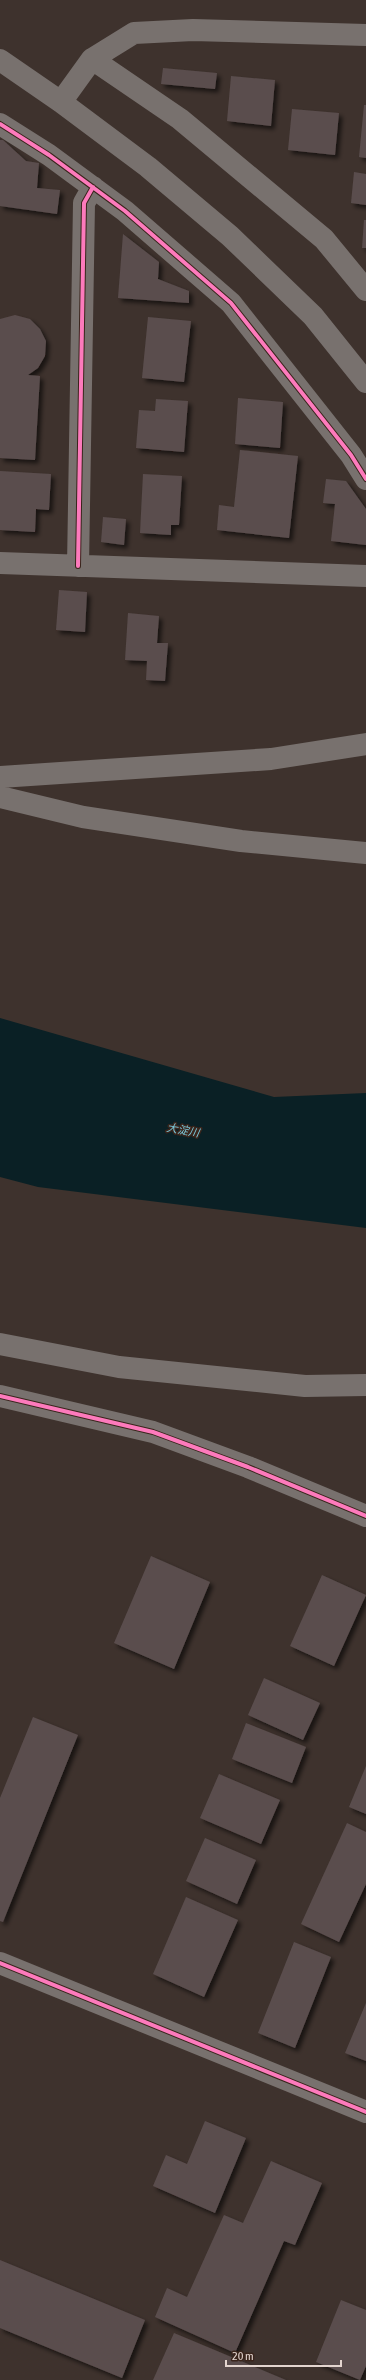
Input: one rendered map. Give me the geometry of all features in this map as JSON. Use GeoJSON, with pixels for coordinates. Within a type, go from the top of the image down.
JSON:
{"type":"FeatureCollection","features":[{"type":"Feature","properties":{"kind":"street"},"geometry":{"type":"LineString","coordinates":[[62,102],[92,59],[134,33],[193,30],[366,35]]}},
{"type":"Feature","properties":{"kind":"street"},"geometry":{"type":"LineString","coordinates":[[92,59],[180,119],[318,234],[366,290]]}},
{"type":"Feature","properties":{"kind":"street"},"geometry":{"type":"LineString","coordinates":[[0,60],[62,102],[148,167],[230,236],[313,316],[366,382]]}},
{"type":"Feature","properties":{"kind":"street"},"geometry":{"type":"LineString","coordinates":[[0,124],[49,155],[125,211],[231,303],[351,455],[366,479]]}},
{"type":"Feature","properties":{"kind":"street"},"geometry":{"type":"LineString","coordinates":[[78,566],[84,203],[93,187]]}},
{"type":"Feature","properties":{"kind":"street"},"geometry":{"type":"LineString","coordinates":[[0,563],[366,576]]}},
{"type":"Feature","properties":{"kind":"street"},"geometry":{"type":"LineString","coordinates":[[0,777],[271,759],[366,744]]}},
{"type":"Feature","properties":{"kind":"street"},"geometry":{"type":"LineString","coordinates":[[0,798],[90,818],[241,841],[366,853]]}},
{"type":"Feature","properties":{"kind":"street"},"geometry":{"type":"LineString","coordinates":[[0,1344],[119,1367],[306,1386],[366,1385]]}},
{"type":"Feature","properties":{"kind":"street"},"geometry":{"type":"LineString","coordinates":[[0,1396],[154,1432],[248,1467],[366,1516]]}},
{"type":"Feature","properties":{"kind":"street"},"geometry":{"type":"LineString","coordinates":[[0,1963],[366,2112]]}},
{"type":"Feature","properties":{"kind":"water","name":"大淀川"},"geometry":{"type":"Polygon","coordinates":[[[0,1018],[274,1097],[366,1093],[366,1228],[38,1187],[0,1177],[0,1018]]]}},
{"type":"Feature","properties":{"kind":"building"},"geometry":{"type":"Polygon","coordinates":[[[163,68],[217,73],[215,89],[161,84],[163,68]]]}},
{"type":"Feature","properties":{"kind":"building"},"geometry":{"type":"Polygon","coordinates":[[[231,76],[275,80],[271,126],[227,121],[231,76]]]}},
{"type":"Feature","properties":{"kind":"building"},"geometry":{"type":"Polygon","coordinates":[[[364,105],[366,105],[366,158],[359,157],[364,105]]]}},
{"type":"Feature","properties":{"kind":"building"},"geometry":{"type":"Polygon","coordinates":[[[292,109],[339,113],[335,155],[288,150],[292,109]]]}},
{"type":"Feature","properties":{"kind":"building"},"geometry":{"type":"Polygon","coordinates":[[[0,140],[3,140],[26,161],[39,163],[37,188],[60,190],[57,214],[0,206],[0,140]]]}},
{"type":"Feature","properties":{"kind":"building"},"geometry":{"type":"Polygon","coordinates":[[[354,172],[366,174],[366,205],[351,203],[354,172]]]}},
{"type":"Feature","properties":{"kind":"building"},"geometry":{"type":"Polygon","coordinates":[[[364,220],[366,220],[366,248],[362,248],[364,220]]]}},
{"type":"Feature","properties":{"kind":"building"},"geometry":{"type":"Polygon","coordinates":[[[123,234],[159,262],[158,279],[189,291],[189,303],[118,298],[123,234]]]}},
{"type":"Feature","properties":{"kind":"building"},"geometry":{"type":"Polygon","coordinates":[[[15,315],[30,319],[40,329],[46,341],[45,356],[38,368],[28,375],[40,376],[35,460],[0,458],[0,319],[15,315]]]}},
{"type":"Feature","properties":{"kind":"building"},"geometry":{"type":"Polygon","coordinates":[[[148,317],[191,321],[184,382],[142,378],[148,317]]]}},
{"type":"Feature","properties":{"kind":"building"},"geometry":{"type":"Polygon","coordinates":[[[238,398],[283,402],[280,448],[235,444],[238,398]]]}},
{"type":"Feature","properties":{"kind":"building"},"geometry":{"type":"Polygon","coordinates":[[[156,399],[188,401],[184,452],[136,448],[139,410],[155,411],[156,399]]]}},
{"type":"Feature","properties":{"kind":"building"},"geometry":{"type":"Polygon","coordinates":[[[240,450],[298,456],[289,538],[217,530],[219,505],[234,507],[240,450]]]}},
{"type":"Feature","properties":{"kind":"building"},"geometry":{"type":"Polygon","coordinates":[[[0,471],[51,474],[49,510],[36,509],[35,532],[0,530],[0,471]]]}},
{"type":"Feature","properties":{"kind":"building"},"geometry":{"type":"Polygon","coordinates":[[[143,474],[182,476],[179,525],[171,525],[171,535],[140,533],[143,474]]]}},
{"type":"Feature","properties":{"kind":"building"},"geometry":{"type":"Polygon","coordinates":[[[326,479],[346,481],[366,509],[366,545],[331,541],[335,504],[323,503],[326,479]]]}},
{"type":"Feature","properties":{"kind":"building"},"geometry":{"type":"Polygon","coordinates":[[[103,517],[126,519],[124,545],[101,542],[103,517]]]}},
{"type":"Feature","properties":{"kind":"building"},"geometry":{"type":"Polygon","coordinates":[[[59,590],[87,592],[85,632],[56,630],[59,590]]]}},
{"type":"Feature","properties":{"kind":"building"},"geometry":{"type":"Polygon","coordinates":[[[128,613],[159,616],[157,643],[168,643],[165,681],[146,680],[147,661],[125,660],[128,613]]]}},
{"type":"Feature","properties":{"kind":"building"},"geometry":{"type":"Polygon","coordinates":[[[151,1556],[210,1582],[174,1669],[114,1643],[151,1556]]]}},
{"type":"Feature","properties":{"kind":"building"},"geometry":{"type":"Polygon","coordinates":[[[322,1575],[366,1595],[334,1666],[290,1646],[322,1575]]]}},
{"type":"Feature","properties":{"kind":"building"},"geometry":{"type":"Polygon","coordinates":[[[264,1678],[320,1703],[303,1740],[248,1715],[264,1678]]]}},
{"type":"Feature","properties":{"kind":"building"},"geometry":{"type":"Polygon","coordinates":[[[33,1717],[78,1735],[3,1922],[0,1921],[0,1798],[33,1717]]]}},
{"type":"Feature","properties":{"kind":"building"},"geometry":{"type":"Polygon","coordinates":[[[246,1723],[306,1747],[292,1783],[232,1759],[246,1723]]]}},
{"type":"Feature","properties":{"kind":"building"},"geometry":{"type":"Polygon","coordinates":[[[366,1766],[366,1814],[349,1807],[366,1766]]]}},
{"type":"Feature","properties":{"kind":"building"},"geometry":{"type":"Polygon","coordinates":[[[219,1774],[280,1800],[261,1844],[200,1818],[219,1774]]]}},
{"type":"Feature","properties":{"kind":"building"},"geometry":{"type":"Polygon","coordinates":[[[347,1823],[366,1832],[366,1884],[339,1942],[301,1924],[347,1823]]]}},
{"type":"Feature","properties":{"kind":"building"},"geometry":{"type":"Polygon","coordinates":[[[205,1838],[256,1860],[237,1904],[186,1881],[205,1838]]]}},
{"type":"Feature","properties":{"kind":"building"},"geometry":{"type":"Polygon","coordinates":[[[186,1897],[238,1920],[204,1997],[153,1974],[186,1897]]]}},
{"type":"Feature","properties":{"kind":"building"},"geometry":{"type":"Polygon","coordinates":[[[294,1942],[331,1957],[295,2048],[258,2033],[294,1942]]]}},
{"type":"Feature","properties":{"kind":"building"},"geometry":{"type":"Polygon","coordinates":[[[366,2003],[366,2061],[345,2053],[366,2003]]]}},
{"type":"Feature","properties":{"kind":"building"},"geometry":{"type":"Polygon","coordinates":[[[205,2121],[246,2138],[215,2213],[153,2186],[166,2155],[187,2164],[205,2121]]]}},
{"type":"Feature","properties":{"kind":"building"},"geometry":{"type":"Polygon","coordinates":[[[271,2161],[322,2183],[295,2245],[284,2241],[235,2353],[155,2317],[167,2288],[187,2297],[224,2215],[243,2223],[271,2161]]]}},
{"type":"Feature","properties":{"kind":"building"},"geometry":{"type":"Polygon","coordinates":[[[0,2260],[145,2320],[122,2378],[0,2328],[0,2260]]]}},
{"type":"Feature","properties":{"kind":"building"},"geometry":{"type":"Polygon","coordinates":[[[341,2300],[366,2310],[366,2366],[360,2380],[316,2362],[341,2300]]]}},
{"type":"Feature","properties":{"kind":"building"},"geometry":{"type":"Polygon","coordinates":[[[174,2333],[286,2380],[153,2380],[174,2333]]]}},
{"type":"Feature","properties":{"kind":"cycle path"},"geometry":{"type":"LineString","coordinates":[[0,124],[49,155],[125,211],[231,303],[351,455],[366,479]]}},
{"type":"Feature","properties":{"kind":"cycle path"},"geometry":{"type":"LineString","coordinates":[[78,566],[84,203],[93,187]]}},
{"type":"Feature","properties":{"kind":"cycle path"},"geometry":{"type":"LineString","coordinates":[[0,1396],[153,1432],[248,1467],[366,1516]]}},
{"type":"Feature","properties":{"kind":"cycle path"},"geometry":{"type":"LineString","coordinates":[[0,1963],[366,2112]]}}]}
